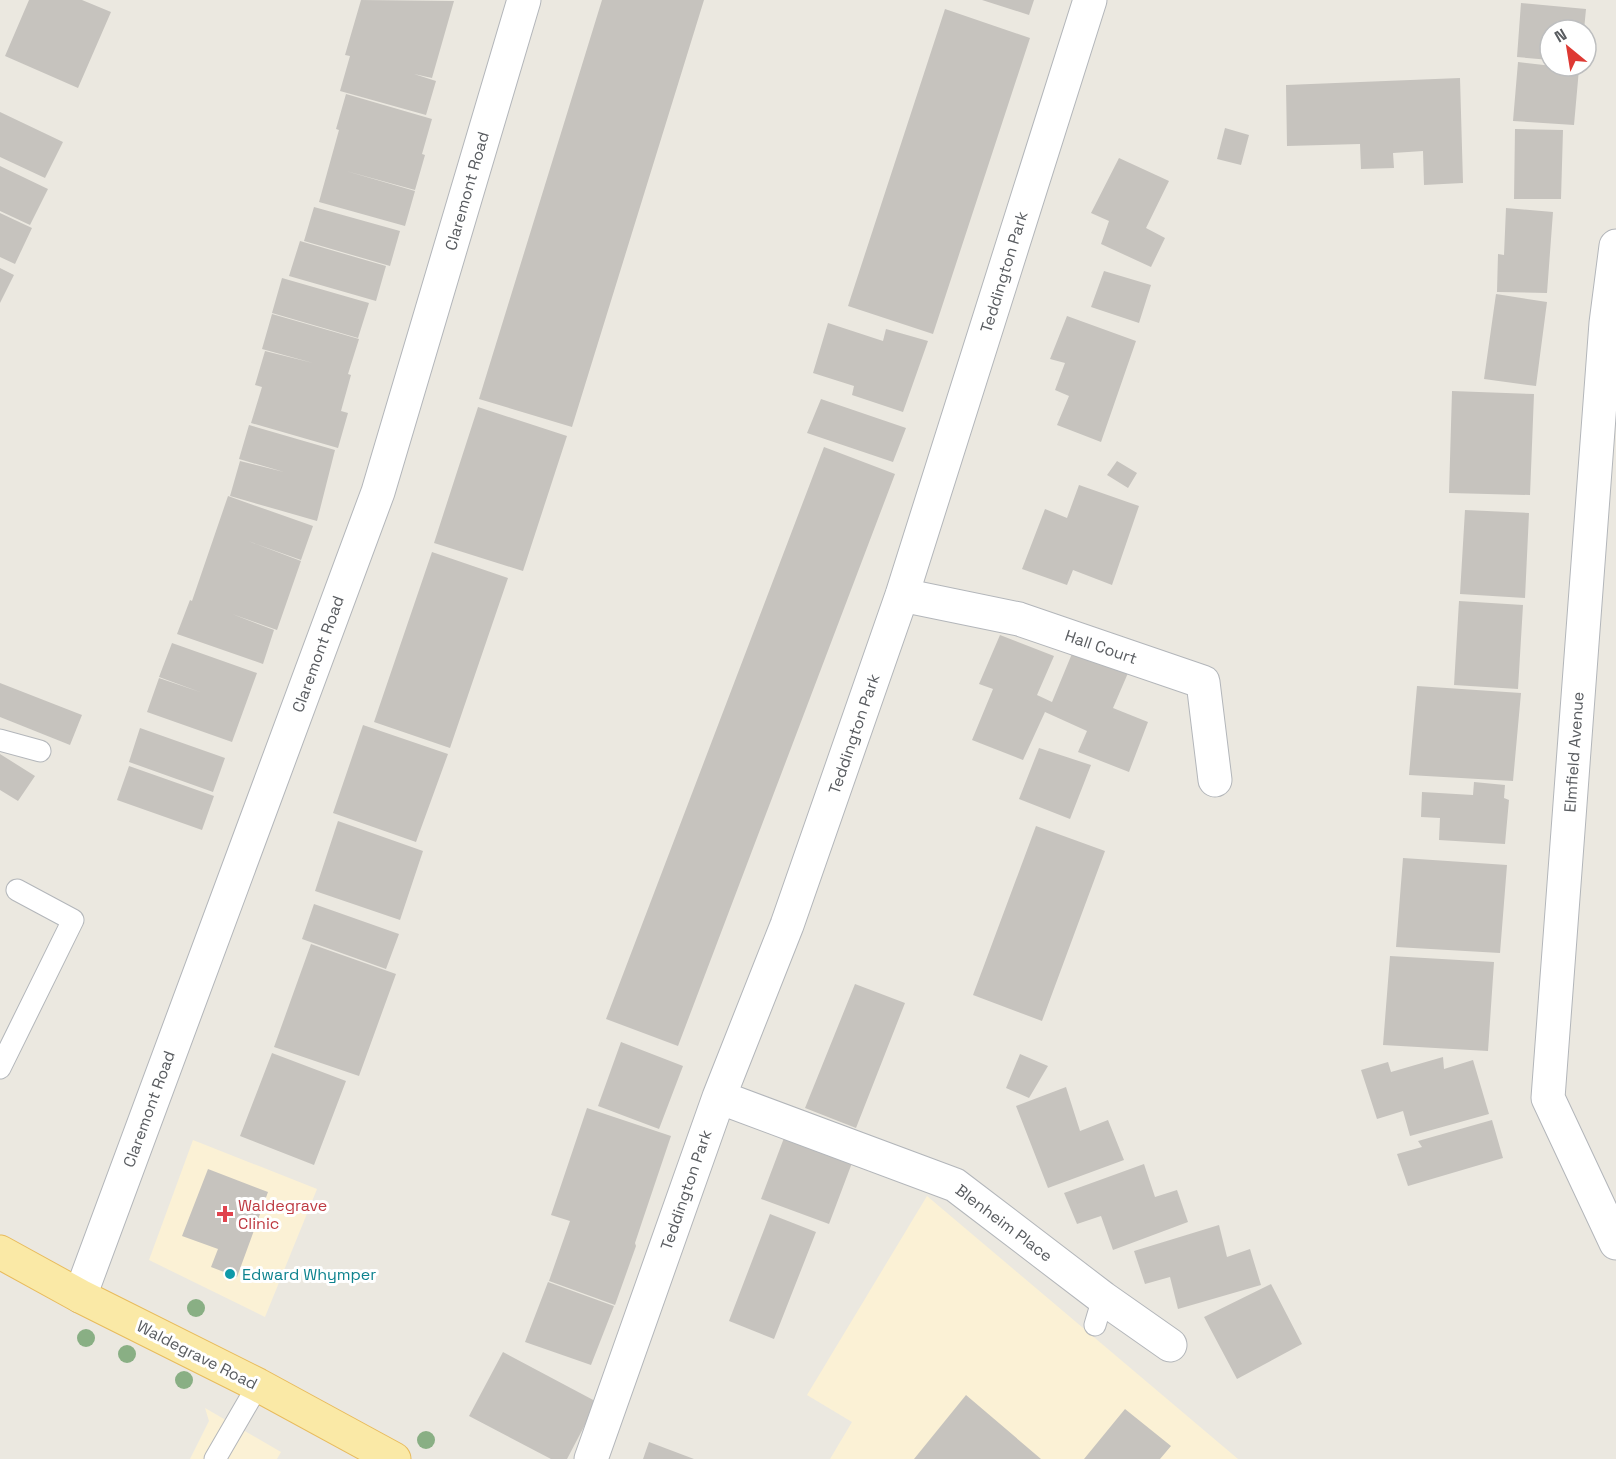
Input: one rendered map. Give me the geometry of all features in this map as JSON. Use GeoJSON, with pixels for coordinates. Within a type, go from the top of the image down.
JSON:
{"type":"FeatureCollection","features":[{"type":"Feature","properties":{"kind":"main road","name":"Waldegrave Road"},"geometry":{"type":"LineString","coordinates":[[0,1252],[80,1296],[258,1385],[394,1459]]}},
{"type":"Feature","properties":{"kind":"street","name":"Claremont Road"},"geometry":{"type":"LineString","coordinates":[[80,1296],[378,492],[524,0]]}},
{"type":"Feature","properties":{"kind":"street","name":"Teddington Park"},"geometry":{"type":"LineString","coordinates":[[591,1459],[719,1097],[787,925],[902,595],[1090,0]]}},
{"type":"Feature","properties":{"kind":"street","name":"Elmfield Avenue"},"geometry":{"type":"LineString","coordinates":[[1616,246],[1606,323],[1548,1098],[1616,1243]]}},
{"type":"Feature","properties":{"kind":"street","name":"Hall Court"},"geometry":{"type":"LineString","coordinates":[[902,595],[1019,619],[1203,682],[1215,780]]}},
{"type":"Feature","properties":{"kind":"street","name":"Blenheim Place"},"geometry":{"type":"LineString","coordinates":[[719,1097],[955,1185],[1099,1312],[1170,1345]]}},
{"type":"Feature","properties":{"kind":"lane"},"geometry":{"type":"LineString","coordinates":[[0,740],[40,751]]}},
{"type":"Feature","properties":{"kind":"lane"},"geometry":{"type":"LineString","coordinates":[[0,1068],[73,920],[17,890]]}},
{"type":"Feature","properties":{"kind":"lane"},"geometry":{"type":"LineString","coordinates":[[215,1459],[258,1385]]}},
{"type":"Feature","properties":{"kind":"shaded area"},"geometry":{"type":"Polygon","coordinates":[[[193,1140],[317,1189],[265,1317],[149,1260],[193,1140]]]}},
{"type":"Feature","properties":{"kind":"shaded area"},"geometry":{"type":"Polygon","coordinates":[[[927,1196],[1238,1459],[830,1459],[852,1422],[807,1395],[927,1196]]]}},
{"type":"Feature","properties":{"kind":"shaded area"},"geometry":{"type":"Polygon","coordinates":[[[205,1408],[281,1452],[277,1459],[190,1459],[209,1421],[205,1408]]]}},
{"type":"Feature","properties":{"kind":"building"},"geometry":{"type":"Polygon","coordinates":[[[29,0],[82,0],[111,12],[78,88],[5,56],[29,0]]]}},
{"type":"Feature","properties":{"kind":"building"},"geometry":{"type":"Polygon","coordinates":[[[361,0],[454,1],[432,78],[414,74],[436,81],[426,115],[340,91],[350,56],[345,55],[361,0]]]}},
{"type":"Feature","properties":{"kind":"building"},"geometry":{"type":"Polygon","coordinates":[[[602,0],[704,0],[572,427],[479,399],[602,0]]]}},
{"type":"Feature","properties":{"kind":"building"},"geometry":{"type":"Polygon","coordinates":[[[982,0],[1034,0],[1029,15],[982,0]]]}},
{"type":"Feature","properties":{"kind":"building"},"geometry":{"type":"Polygon","coordinates":[[[1521,3],[1586,9],[1585,18],[1538,18],[1538,59],[1517,57],[1521,3]]]}},
{"type":"Feature","properties":{"kind":"building"},"geometry":{"type":"Polygon","coordinates":[[[945,9],[1030,38],[933,334],[848,306],[945,9]]]}},
{"type":"Feature","properties":{"kind":"building"},"geometry":{"type":"Polygon","coordinates":[[[1518,62],[1538,64],[1538,78],[1578,78],[1574,125],[1513,121],[1518,62]]]}},
{"type":"Feature","properties":{"kind":"building"},"geometry":{"type":"Polygon","coordinates":[[[1460,78],[1463,183],[1424,185],[1423,151],[1393,153],[1394,168],[1361,169],[1360,144],[1287,146],[1286,85],[1460,78]]]}},
{"type":"Feature","properties":{"kind":"building"},"geometry":{"type":"Polygon","coordinates":[[[346,94],[432,119],[415,190],[346,171],[415,191],[405,226],[319,202],[339,130],[336,129],[346,94]]]}},
{"type":"Feature","properties":{"kind":"building"},"geometry":{"type":"Polygon","coordinates":[[[0,112],[63,142],[45,178],[0,157],[0,112]]]}},
{"type":"Feature","properties":{"kind":"building"},"geometry":{"type":"Polygon","coordinates":[[[1225,128],[1249,135],[1241,165],[1217,159],[1225,128]]]}},
{"type":"Feature","properties":{"kind":"building"},"geometry":{"type":"Polygon","coordinates":[[[1515,129],[1563,130],[1561,199],[1514,199],[1515,129]]]}},
{"type":"Feature","properties":{"kind":"building"},"geometry":{"type":"Polygon","coordinates":[[[1119,158],[1169,181],[1146,228],[1165,238],[1151,267],[1101,244],[1109,221],[1091,213],[1119,158]]]}},
{"type":"Feature","properties":{"kind":"building"},"geometry":{"type":"Polygon","coordinates":[[[0,166],[48,189],[30,225],[0,211],[0,166]]]}},
{"type":"Feature","properties":{"kind":"building"},"geometry":{"type":"Polygon","coordinates":[[[314,207],[400,231],[390,266],[304,241],[314,207]]]}},
{"type":"Feature","properties":{"kind":"building"},"geometry":{"type":"Polygon","coordinates":[[[1506,208],[1553,212],[1547,293],[1497,292],[1498,254],[1504,255],[1506,208]]]}},
{"type":"Feature","properties":{"kind":"building"},"geometry":{"type":"Polygon","coordinates":[[[0,213],[32,228],[15,264],[0,257],[0,213]]]}},
{"type":"Feature","properties":{"kind":"building"},"geometry":{"type":"Polygon","coordinates":[[[300,241],[386,266],[376,301],[289,276],[300,241]]]}},
{"type":"Feature","properties":{"kind":"building"},"geometry":{"type":"Polygon","coordinates":[[[0,268],[14,275],[0,303],[0,268]]]}},
{"type":"Feature","properties":{"kind":"building"},"geometry":{"type":"Polygon","coordinates":[[[1104,271],[1151,285],[1139,323],[1091,307],[1104,271]]]}},
{"type":"Feature","properties":{"kind":"building"},"geometry":{"type":"Polygon","coordinates":[[[282,278],[369,303],[358,338],[272,313],[282,278]]]}},
{"type":"Feature","properties":{"kind":"building"},"geometry":{"type":"Polygon","coordinates":[[[1496,294],[1547,302],[1536,386],[1484,379],[1496,294]]]}},
{"type":"Feature","properties":{"kind":"building"},"geometry":{"type":"Polygon","coordinates":[[[272,314],[359,339],[348,374],[351,375],[341,411],[348,413],[338,448],[251,423],[262,387],[255,385],[265,351],[313,363],[262,349],[272,314]]]}},
{"type":"Feature","properties":{"kind":"building"},"geometry":{"type":"Polygon","coordinates":[[[1067,316],[1136,341],[1101,442],[1057,425],[1069,396],[1055,390],[1065,363],[1050,359],[1067,316]]]}},
{"type":"Feature","properties":{"kind":"building"},"geometry":{"type":"Polygon","coordinates":[[[828,323],[883,341],[886,329],[928,341],[903,412],[852,395],[854,386],[813,373],[828,323]]]}},
{"type":"Feature","properties":{"kind":"building"},"geometry":{"type":"Polygon","coordinates":[[[1452,391],[1534,394],[1530,495],[1449,493],[1452,391]]]}},
{"type":"Feature","properties":{"kind":"building"},"geometry":{"type":"Polygon","coordinates":[[[821,399],[906,428],[893,462],[807,433],[821,399]]]}},
{"type":"Feature","properties":{"kind":"building"},"geometry":{"type":"Polygon","coordinates":[[[478,407],[567,436],[523,571],[434,543],[478,407]]]}},
{"type":"Feature","properties":{"kind":"building"},"geometry":{"type":"Polygon","coordinates":[[[249,425],[335,450],[317,521],[230,496],[240,461],[284,472],[239,459],[249,425]]]}},
{"type":"Feature","properties":{"kind":"building"},"geometry":{"type":"Polygon","coordinates":[[[824,447],[895,474],[678,1046],[606,1019],[824,447]]]}},
{"type":"Feature","properties":{"kind":"building"},"geometry":{"type":"Polygon","coordinates":[[[1117,461],[1137,473],[1128,488],[1107,475],[1117,461]]]}},
{"type":"Feature","properties":{"kind":"building"},"geometry":{"type":"Polygon","coordinates":[[[1079,485],[1139,506],[1112,585],[1073,570],[1067,585],[1022,569],[1045,509],[1067,518],[1079,485]]]}},
{"type":"Feature","properties":{"kind":"building"},"geometry":{"type":"Polygon","coordinates":[[[228,496],[313,526],[301,560],[248,541],[301,561],[277,630],[232,614],[274,630],[263,664],[177,634],[190,600],[192,601],[228,496]]]}},
{"type":"Feature","properties":{"kind":"building"},"geometry":{"type":"Polygon","coordinates":[[[1465,510],[1529,513],[1525,598],[1460,594],[1465,510]]]}},
{"type":"Feature","properties":{"kind":"building"},"geometry":{"type":"Polygon","coordinates":[[[432,552],[508,578],[450,748],[374,722],[432,552]]]}},
{"type":"Feature","properties":{"kind":"building"},"geometry":{"type":"Polygon","coordinates":[[[1459,601],[1523,605],[1518,689],[1454,685],[1459,601]]]}},
{"type":"Feature","properties":{"kind":"building"},"geometry":{"type":"Polygon","coordinates":[[[1000,635],[1054,656],[1037,695],[1052,702],[1076,644],[1131,666],[1113,708],[1148,722],[1129,772],[1078,752],[1087,731],[1045,712],[1023,760],[972,740],[993,689],[979,684],[1000,635]]]}},
{"type":"Feature","properties":{"kind":"building"},"geometry":{"type":"Polygon","coordinates":[[[172,643],[257,673],[232,742],[147,712],[159,678],[200,692],[159,677],[172,643]]]}},
{"type":"Feature","properties":{"kind":"building"},"geometry":{"type":"Polygon","coordinates":[[[0,683],[82,715],[70,745],[0,717],[0,683]]]}},
{"type":"Feature","properties":{"kind":"building"},"geometry":{"type":"Polygon","coordinates":[[[1417,686],[1521,693],[1513,781],[1409,775],[1417,686]]]}},
{"type":"Feature","properties":{"kind":"building"},"geometry":{"type":"Polygon","coordinates":[[[363,725],[448,754],[416,842],[333,813],[363,725]]]}},
{"type":"Feature","properties":{"kind":"building"},"geometry":{"type":"Polygon","coordinates":[[[140,728],[225,758],[213,792],[129,762],[140,728]]]}},
{"type":"Feature","properties":{"kind":"building"},"geometry":{"type":"Polygon","coordinates":[[[1039,748],[1091,765],[1070,819],[1019,799],[1039,748]]]}},
{"type":"Feature","properties":{"kind":"building"},"geometry":{"type":"Polygon","coordinates":[[[0,754],[35,776],[18,801],[0,790],[0,754]]]}},
{"type":"Feature","properties":{"kind":"building"},"geometry":{"type":"Polygon","coordinates":[[[129,766],[214,796],[202,830],[117,800],[129,766]]]}},
{"type":"Feature","properties":{"kind":"building"},"geometry":{"type":"Polygon","coordinates":[[[1474,782],[1505,785],[1504,798],[1509,800],[1505,844],[1439,840],[1440,818],[1421,817],[1422,792],[1473,795],[1474,782]]]}},
{"type":"Feature","properties":{"kind":"building"},"geometry":{"type":"Polygon","coordinates":[[[338,821],[423,851],[400,920],[315,891],[338,821]]]}},
{"type":"Feature","properties":{"kind":"building"},"geometry":{"type":"Polygon","coordinates":[[[1036,826],[1105,851],[1042,1021],[973,995],[1036,826]]]}},
{"type":"Feature","properties":{"kind":"building"},"geometry":{"type":"Polygon","coordinates":[[[1403,858],[1507,865],[1500,953],[1396,947],[1403,858]]]}},
{"type":"Feature","properties":{"kind":"building"},"geometry":{"type":"Polygon","coordinates":[[[314,904],[399,934],[386,969],[302,939],[314,904]]]}},
{"type":"Feature","properties":{"kind":"building"},"geometry":{"type":"Polygon","coordinates":[[[311,944],[396,974],[359,1076],[274,1047],[311,944]]]}},
{"type":"Feature","properties":{"kind":"building"},"geometry":{"type":"Polygon","coordinates":[[[1390,956],[1494,962],[1488,1051],[1383,1045],[1390,956]]]}},
{"type":"Feature","properties":{"kind":"building"},"geometry":{"type":"Polygon","coordinates":[[[855,984],[905,1003],[856,1128],[805,1108],[855,984]]]}},
{"type":"Feature","properties":{"kind":"building"},"geometry":{"type":"Polygon","coordinates":[[[621,1042],[683,1066],[659,1129],[598,1106],[621,1042]]]}},
{"type":"Feature","properties":{"kind":"building"},"geometry":{"type":"Polygon","coordinates":[[[272,1053],[346,1081],[314,1165],[240,1136],[272,1053]]]}},
{"type":"Feature","properties":{"kind":"building"},"geometry":{"type":"Polygon","coordinates":[[[1020,1054],[1048,1066],[1029,1098],[1006,1088],[1020,1054]]]}},
{"type":"Feature","properties":{"kind":"building"},"geometry":{"type":"Polygon","coordinates":[[[1443,1057],[1444,1069],[1473,1060],[1489,1114],[1410,1136],[1403,1111],[1377,1119],[1361,1070],[1388,1062],[1391,1072],[1443,1057]]]}},
{"type":"Feature","properties":{"kind":"building"},"geometry":{"type":"Polygon","coordinates":[[[1066,1087],[1080,1131],[1108,1120],[1124,1160],[1048,1188],[1016,1106],[1066,1087]]]}},
{"type":"Feature","properties":{"kind":"building"},"geometry":{"type":"Polygon","coordinates":[[[587,1108],[671,1136],[615,1305],[549,1281],[570,1221],[551,1215],[587,1108]]]}},
{"type":"Feature","properties":{"kind":"building"},"geometry":{"type":"Polygon","coordinates":[[[1492,1120],[1503,1158],[1408,1186],[1397,1154],[1422,1147],[1418,1141],[1492,1120]]]}},
{"type":"Feature","properties":{"kind":"building"},"geometry":{"type":"Polygon","coordinates":[[[787,1130],[855,1155],[829,1224],[761,1199],[787,1130]]]}},
{"type":"Feature","properties":{"kind":"building"},"geometry":{"type":"Polygon","coordinates":[[[1144,1164],[1155,1197],[1177,1190],[1188,1222],[1113,1250],[1101,1216],[1077,1224],[1064,1193],[1144,1164]]]}},
{"type":"Feature","properties":{"kind":"building","name":"Waldegrave Clinic"},"geometry":{"type":"Polygon","coordinates":[[[208,1169],[268,1192],[237,1277],[211,1267],[218,1249],[182,1236],[208,1169]]]}},
{"type":"Feature","properties":{"kind":"building"},"geometry":{"type":"Polygon","coordinates":[[[770,1214],[816,1232],[774,1339],[729,1321],[770,1214]]]}},
{"type":"Feature","properties":{"kind":"building"},"geometry":{"type":"Polygon","coordinates":[[[1219,1225],[1227,1257],[1250,1249],[1261,1285],[1178,1309],[1170,1277],[1145,1284],[1134,1251],[1219,1225]]]}},
{"type":"Feature","properties":{"kind":"building"},"geometry":{"type":"Polygon","coordinates":[[[548,1282],[614,1306],[591,1365],[525,1342],[548,1282]]]}},
{"type":"Feature","properties":{"kind":"building"},"geometry":{"type":"Polygon","coordinates":[[[1271,1284],[1302,1344],[1237,1379],[1204,1317],[1271,1284]]]}},
{"type":"Feature","properties":{"kind":"building"},"geometry":{"type":"Polygon","coordinates":[[[503,1352],[597,1402],[567,1459],[551,1459],[469,1416],[503,1352]]]}},
{"type":"Feature","properties":{"kind":"building"},"geometry":{"type":"Polygon","coordinates":[[[966,1395],[1041,1459],[914,1459],[966,1395]]]}},
{"type":"Feature","properties":{"kind":"building"},"geometry":{"type":"Polygon","coordinates":[[[1125,1409],[1171,1446],[1160,1459],[1084,1459],[1125,1409]]]}},
{"type":"Feature","properties":{"kind":"building"},"geometry":{"type":"Polygon","coordinates":[[[649,1442],[694,1459],[643,1459],[649,1442]]]}},
{"type":"Feature","properties":{"kind":"place","name":"Waldegrave Clinic"},"geometry":{"type":"Point","coordinates":[225,1214]}},
{"type":"Feature","properties":{"kind":"place","name":"Edward Whymper"},"geometry":{"type":"Point","coordinates":[230,1274]}}]}
